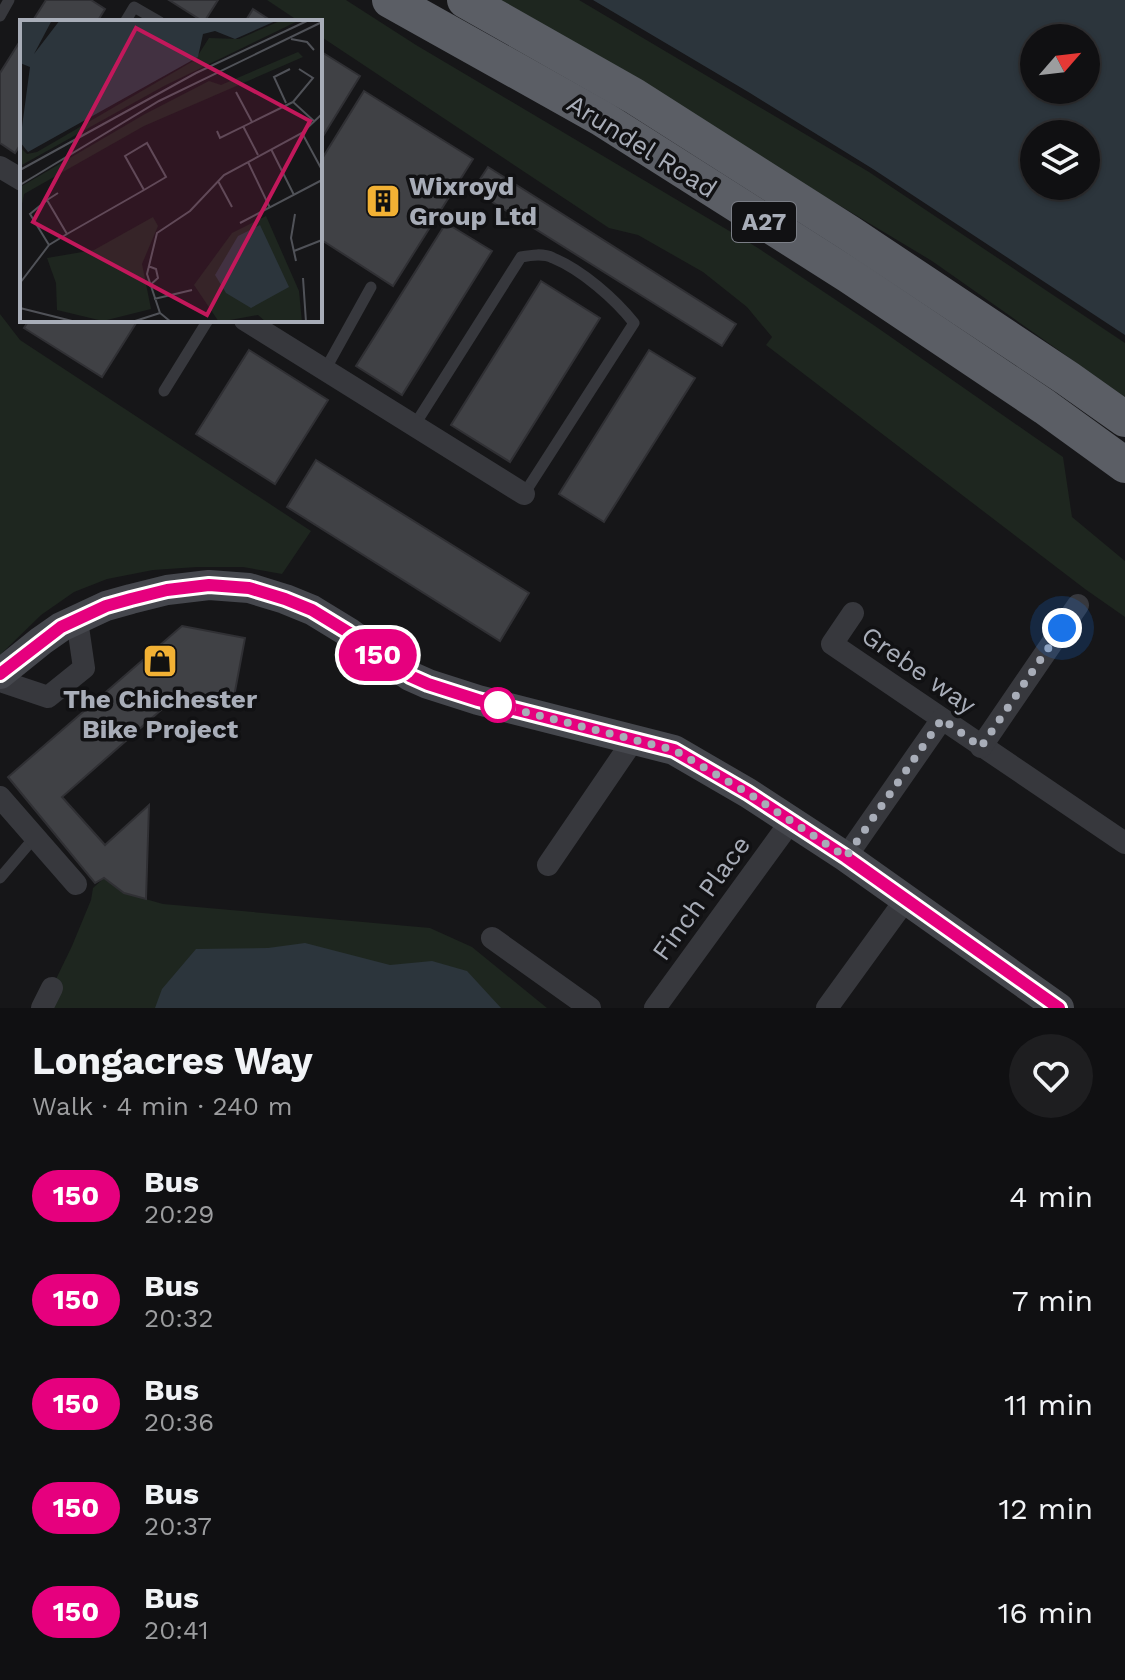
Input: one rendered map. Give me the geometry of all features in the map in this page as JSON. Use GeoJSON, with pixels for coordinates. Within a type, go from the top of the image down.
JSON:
{"type":"FeatureCollection","features":[{"type":"Feature","properties":{"kind":"highway","name":"Arundel Road"},"geometry":{"type":"LineString","coordinates":[[390,0],[601,118],[850,276],[1045,407],[1125,465]]}},
{"type":"Feature","properties":{"kind":"highway","name":"Arundel Road"},"geometry":{"type":"LineString","coordinates":[[465,0],[648,104],[862,242],[1125,419]]}},
{"type":"Feature","properties":{"kind":"main road"},"geometry":{"type":"LineString","coordinates":[[0,674],[61,627],[106,606],[167,590],[209,585],[249,588],[312,610],[410,676],[428,684],[478,700],[674,750],[748,793],[846,857],[1053,1007]]}},
{"type":"Feature","properties":{"kind":"street"},"geometry":{"type":"LineString","coordinates":[[0,167],[20,179]]}},
{"type":"Feature","properties":{"kind":"street"},"geometry":{"type":"LineString","coordinates":[[248,322],[524,494]]}},
{"type":"Feature","properties":{"kind":"street","name":"Grebe way"},"geometry":{"type":"LineString","coordinates":[[981,747],[1078,605]]}},
{"type":"Feature","properties":{"kind":"street","name":"Grebe way"},"geometry":{"type":"LineString","coordinates":[[853,613],[832,644],[1125,843]]}},
{"type":"Feature","properties":{"kind":"street"},"geometry":{"type":"LineString","coordinates":[[0,681],[48,697],[84,668],[77,620]]}},
{"type":"Feature","properties":{"kind":"street"},"geometry":{"type":"LineString","coordinates":[[846,857],[942,719]]}},
{"type":"Feature","properties":{"kind":"street"},"geometry":{"type":"LineString","coordinates":[[548,865],[634,739]]}},
{"type":"Feature","properties":{"kind":"street"},"geometry":{"type":"LineString","coordinates":[[0,797],[76,884]]}},
{"type":"Feature","properties":{"kind":"street","name":"Finch Place"},"geometry":{"type":"LineString","coordinates":[[655,1008],[791,821]]}},
{"type":"Feature","properties":{"kind":"street"},"geometry":{"type":"LineString","coordinates":[[827,1008],[906,899]]}},
{"type":"Feature","properties":{"kind":"street"},"geometry":{"type":"LineString","coordinates":[[492,938],[590,1008]]}},
{"type":"Feature","properties":{"kind":"lane"},"geometry":{"type":"LineString","coordinates":[[0,16],[9,0]]}},
{"type":"Feature","properties":{"kind":"lane"},"geometry":{"type":"LineString","coordinates":[[122,0],[157,20]]}},
{"type":"Feature","properties":{"kind":"lane"},"geometry":{"type":"LineString","coordinates":[[126,20],[134,7]]}},
{"type":"Feature","properties":{"kind":"lane"},"geometry":{"type":"LineString","coordinates":[[414,426],[521,257],[533,254],[551,257],[580,274],[621,306],[634,323],[524,494]]}},
{"type":"Feature","properties":{"kind":"lane"},"geometry":{"type":"LineString","coordinates":[[325,370],[371,287]]}},
{"type":"Feature","properties":{"kind":"lane"},"geometry":{"type":"LineString","coordinates":[[164,391],[207,322]]}},
{"type":"Feature","properties":{"kind":"lane"},"geometry":{"type":"LineString","coordinates":[[0,878],[34,838]]}},
{"type":"Feature","properties":{"kind":"shaded area"},"geometry":{"type":"Polygon","coordinates":[[[267,0],[346,0],[416,45],[758,248],[1063,457],[1072,517],[1125,561],[1125,617],[766,345],[772,337],[747,307],[703,272],[638,235],[609,228],[322,37],[322,20],[297,20],[267,0]]]}},
{"type":"Feature","properties":{"kind":"shaded area"},"geometry":{"type":"Polygon","coordinates":[[[498,0],[579,0],[869,172],[1125,343],[1125,397],[932,261],[498,0]]]}},
{"type":"Feature","properties":{"kind":"shaded area"},"geometry":{"type":"Polygon","coordinates":[[[593,0],[1125,0],[1125,335],[873,169],[593,0]]]}},
{"type":"Feature","properties":{"kind":"shaded area"},"geometry":{"type":"Polygon","coordinates":[[[0,314],[20,340],[311,531],[282,574],[243,567],[197,567],[153,570],[107,579],[74,592],[41,615],[0,655],[0,314]]]}},
{"type":"Feature","properties":{"kind":"shaded area"},"geometry":{"type":"Polygon","coordinates":[[[104,878],[124,893],[163,904],[430,928],[472,947],[547,1008],[42,1008],[72,946],[93,888],[104,878]]]}},
{"type":"Feature","properties":{"kind":"shaded area"},"geometry":{"type":"Polygon","coordinates":[[[305,943],[390,965],[432,961],[467,971],[501,1008],[155,1008],[162,989],[196,949],[268,948],[305,943]]]}},
{"type":"Feature","properties":{"kind":"building"},"geometry":{"type":"Polygon","coordinates":[[[46,0],[91,0],[105,9],[98,20],[33,20],[46,0]]]}},
{"type":"Feature","properties":{"kind":"building"},"geometry":{"type":"Polygon","coordinates":[[[169,0],[218,0],[205,20],[169,0]]]}},
{"type":"Feature","properties":{"kind":"building"},"geometry":{"type":"Polygon","coordinates":[[[253,9],[270,20],[246,20],[253,9]]]}},
{"type":"Feature","properties":{"kind":"building"},"geometry":{"type":"Polygon","coordinates":[[[20,41],[20,145],[15,153],[0,143],[0,73],[20,41]]]}},
{"type":"Feature","properties":{"kind":"building"},"geometry":{"type":"Polygon","coordinates":[[[322,52],[360,76],[322,138],[322,52]]]}},
{"type":"Feature","properties":{"kind":"building","name":"Wixroyd Group Ltd"},"geometry":{"type":"Polygon","coordinates":[[[364,91],[473,159],[393,286],[322,240],[322,159],[364,91]]]}},
{"type":"Feature","properties":{"kind":"building"},"geometry":{"type":"Polygon","coordinates":[[[488,167],[736,324],[722,346],[473,190],[488,167]]]}},
{"type":"Feature","properties":{"kind":"building"},"geometry":{"type":"Polygon","coordinates":[[[446,223],[492,251],[402,395],[356,366],[446,223]]]}},
{"type":"Feature","properties":{"kind":"building"},"geometry":{"type":"Polygon","coordinates":[[[541,281],[600,318],[510,462],[451,425],[541,281]]]}},
{"type":"Feature","properties":{"kind":"building"},"geometry":{"type":"Polygon","coordinates":[[[28,322],[137,322],[102,377],[24,328],[28,322]]]}},
{"type":"Feature","properties":{"kind":"building"},"geometry":{"type":"Polygon","coordinates":[[[249,350],[328,400],[275,484],[196,434],[249,350]]]}},
{"type":"Feature","properties":{"kind":"building"},"geometry":{"type":"Polygon","coordinates":[[[649,350],[695,378],[604,522],[559,494],[649,350]]]}},
{"type":"Feature","properties":{"kind":"building"},"geometry":{"type":"Polygon","coordinates":[[[316,460],[529,593],[500,641],[287,507],[316,460]]]}},
{"type":"Feature","properties":{"kind":"building"},"geometry":{"type":"Polygon","coordinates":[[[182,626],[245,638],[233,702],[197,696],[169,703],[62,797],[105,845],[149,805],[146,899],[124,893],[104,878],[95,883],[8,777],[182,626]]]}},
{"type":"Feature","properties":{"kind":"bus line","name":"150"},"geometry":{"type":"LineString","coordinates":[[0,674],[61,627],[106,606],[131,599],[167,590],[209,585],[249,588],[285,599],[312,610],[410,676],[428,684],[478,700],[674,750],[748,793],[846,857],[1059,1008]]}},
{"type":"Feature","properties":{"kind":"place","name":"Wixroyd Group Ltd"},"geometry":{"type":"Point","coordinates":[383,201]}},
{"type":"Feature","properties":{"kind":"place","name":"The Chichester Bike Project"},"geometry":{"type":"Point","coordinates":[160,661]}},
{"type":"Feature","properties":{"kind":"route"},"geometry":{"type":"LineString","coordinates":[[498,705],[674,750],[748,793],[846,857],[942,719],[981,747],[1062,628]]}}]}
